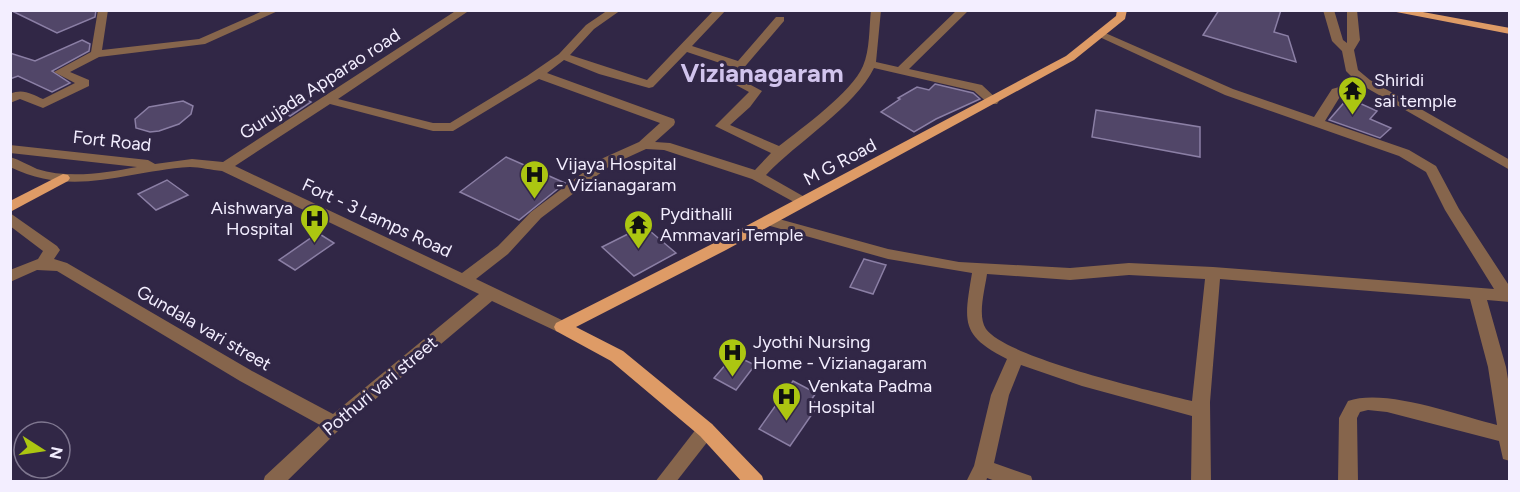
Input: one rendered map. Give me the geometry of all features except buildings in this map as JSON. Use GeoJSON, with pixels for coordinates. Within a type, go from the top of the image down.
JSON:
{"type":"FeatureCollection","features":[{"type":"Feature","properties":{"kind":"main road","name":"M G Road"},"geometry":{"type":"LineString","coordinates":[[562,327],[768,221],[1070,58],[1121,17],[1122,10]]}},
{"type":"Feature","properties":{"kind":"main road"},"geometry":{"type":"LineString","coordinates":[[1391,10],[1509,30]]}},
{"type":"Feature","properties":{"kind":"main road"},"geometry":{"type":"LineString","coordinates":[[1446,10],[1509,21]]}},
{"type":"Feature","properties":{"kind":"main road"},"geometry":{"type":"LineString","coordinates":[[10,207],[63,178]]}},
{"type":"Feature","properties":{"kind":"main road"},"geometry":{"type":"LineString","coordinates":[[562,327],[617,356],[706,430],[755,482]]}},
{"type":"Feature","properties":{"kind":"street"},"geometry":{"type":"LineString","coordinates":[[96,54],[103,10]]}},
{"type":"Feature","properties":{"kind":"street"},"geometry":{"type":"LineString","coordinates":[[10,99],[20,94],[43,104],[85,83],[60,72],[96,54],[201,42],[274,10]]}},
{"type":"Feature","properties":{"kind":"street","name":"Gurujada Apparao road"},"geometry":{"type":"LineString","coordinates":[[225,167],[465,10]]}},
{"type":"Feature","properties":{"kind":"street"},"geometry":{"type":"LineString","coordinates":[[328,100],[386,117],[448,128],[462,123],[538,74],[562,56],[590,27],[616,10]]}},
{"type":"Feature","properties":{"kind":"street"},"geometry":{"type":"LineString","coordinates":[[562,56],[649,84],[721,10]]}},
{"type":"Feature","properties":{"kind":"street"},"geometry":{"type":"LineString","coordinates":[[757,176],[780,152],[862,80],[870,64],[876,10]]}},
{"type":"Feature","properties":{"kind":"street"},"geometry":{"type":"LineString","coordinates":[[900,71],[964,10]]}},
{"type":"Feature","properties":{"kind":"street"},"geometry":{"type":"LineString","coordinates":[[1328,10],[1338,41],[1348,50],[1352,71],[1366,83],[1509,166]]}},
{"type":"Feature","properties":{"kind":"street"},"geometry":{"type":"LineString","coordinates":[[1348,50],[1354,40],[1352,10]]}},
{"type":"Feature","properties":{"kind":"street"},"geometry":{"type":"LineString","coordinates":[[780,19],[729,78],[756,91],[746,104],[721,126],[780,152]]}},
{"type":"Feature","properties":{"kind":"street"},"geometry":{"type":"LineString","coordinates":[[1099,34],[1229,92],[1404,153],[1431,169],[1452,210],[1508,296]]}},
{"type":"Feature","properties":{"kind":"street"},"geometry":{"type":"LineString","coordinates":[[686,48],[740,66]]}},
{"type":"Feature","properties":{"kind":"street"},"geometry":{"type":"LineString","coordinates":[[870,64],[978,88],[993,101]]}},
{"type":"Feature","properties":{"kind":"street"},"geometry":{"type":"LineString","coordinates":[[464,280],[503,250],[536,215],[606,162],[644,145],[669,122],[538,74]]}},
{"type":"Feature","properties":{"kind":"street"},"geometry":{"type":"LineString","coordinates":[[1317,123],[1336,92],[1366,83]]}},
{"type":"Feature","properties":{"kind":"street"},"geometry":{"type":"LineString","coordinates":[[644,145],[665,146],[757,176],[803,202]]}},
{"type":"Feature","properties":{"kind":"street","name":"Fort Road"},"geometry":{"type":"LineString","coordinates":[[10,149],[172,166]]}},
{"type":"Feature","properties":{"kind":"street"},"geometry":{"type":"LineString","coordinates":[[10,161],[39,174],[63,178],[90,156]]}},
{"type":"Feature","properties":{"kind":"street","name":"Fort - 3 Lamps Road"},"geometry":{"type":"LineString","coordinates":[[172,166],[189,163],[225,167],[562,327]]}},
{"type":"Feature","properties":{"kind":"street","name":"Fort Road"},"geometry":{"type":"LineString","coordinates":[[63,178],[101,178],[172,166]]}},
{"type":"Feature","properties":{"kind":"street"},"geometry":{"type":"LineString","coordinates":[[10,218],[52,250],[49,263],[25,268],[10,277]]}},
{"type":"Feature","properties":{"kind":"street"},"geometry":{"type":"LineString","coordinates":[[768,221],[888,254],[980,269],[1070,274],[1129,269],[1213,273],[1508,296]]}},
{"type":"Feature","properties":{"kind":"street","name":"Gundala vari street"},"geometry":{"type":"LineString","coordinates":[[49,263],[334,424]]}},
{"type":"Feature","properties":{"kind":"street"},"geometry":{"type":"LineString","coordinates":[[980,269],[975,316],[979,332],[1003,350],[1066,375],[1201,411]]}},
{"type":"Feature","properties":{"kind":"street"},"geometry":{"type":"LineString","coordinates":[[1201,482],[1201,411],[1213,273]]}},
{"type":"Feature","properties":{"kind":"street","name":"Pothuri vari street"},"geometry":{"type":"LineString","coordinates":[[272,482],[334,424],[491,293]]}},
{"type":"Feature","properties":{"kind":"street"},"geometry":{"type":"LineString","coordinates":[[1348,482],[1348,418],[1354,406],[1368,403],[1388,405],[1508,434],[1497,367],[1477,294]]}},
{"type":"Feature","properties":{"kind":"street"},"geometry":{"type":"LineString","coordinates":[[1017,355],[1000,395],[979,475],[1024,482]]}},
{"type":"Feature","properties":{"kind":"street"},"geometry":{"type":"LineString","coordinates":[[664,482],[706,430]]}},
{"type":"Feature","properties":{"kind":"place","name":"Shiridi sai temple"},"geometry":{"type":"Point","coordinates":[1353,116]}},
{"type":"Feature","properties":{"kind":"place","name":"Vijaya Hospital - Vizianagaram"},"geometry":{"type":"Point","coordinates":[535,200]}},
{"type":"Feature","properties":{"kind":"place","name":"Aishwarya Hospital"},"geometry":{"type":"Point","coordinates":[314,244]}},
{"type":"Feature","properties":{"kind":"place","name":"Pydithalli Ammavari Temple"},"geometry":{"type":"Point","coordinates":[639,250]}},
{"type":"Feature","properties":{"kind":"place","name":"Jyothi Nursing Home - Vizianagaram"},"geometry":{"type":"Point","coordinates":[732,378]}},
{"type":"Feature","properties":{"kind":"place","name":"Venkata Padma Hospital"},"geometry":{"type":"Point","coordinates":[787,422]}},
{"type":"Feature","properties":{"kind":"district","name":"Vizianagaram"},"geometry":{"type":"Point","coordinates":[762,73]}}]}
